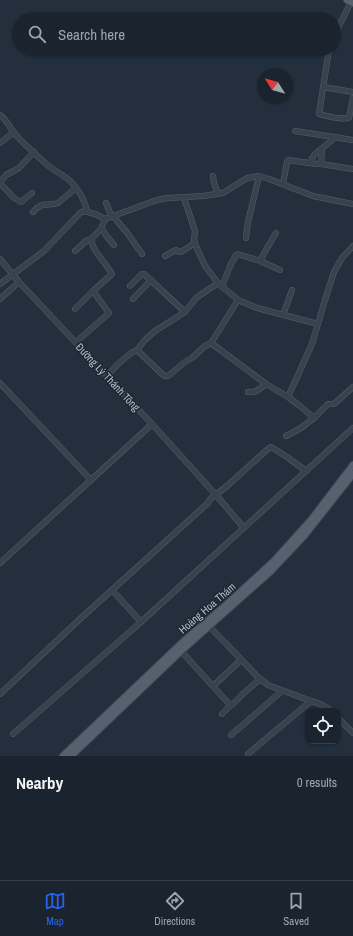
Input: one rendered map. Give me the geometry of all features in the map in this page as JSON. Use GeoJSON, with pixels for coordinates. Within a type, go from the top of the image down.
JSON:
{"type":"FeatureCollection","features":[{"type":"Feature","properties":{"kind":"main road","name":"Hoàng Hoa Thám"},"geometry":{"type":"LineString","coordinates":[[68,755],[185,640],[226,605],[302,534],[353,466]]}},
{"type":"Feature","properties":{"kind":"main road","name":"Hoàng Hoa Thám"},"geometry":{"type":"LineString","coordinates":[[154,672],[181,651],[271,571],[353,474]]}},
{"type":"Feature","properties":{"kind":"street"},"geometry":{"type":"LineString","coordinates":[[341,22],[351,1]]}},
{"type":"Feature","properties":{"kind":"street"},"geometry":{"type":"LineString","coordinates":[[327,56],[319,114],[342,119],[349,118],[353,98]]}},
{"type":"Feature","properties":{"kind":"street"},"geometry":{"type":"LineString","coordinates":[[323,87],[353,92],[353,86]]}},
{"type":"Feature","properties":{"kind":"street"},"geometry":{"type":"LineString","coordinates":[[0,115],[14,132],[51,169],[70,181],[81,195],[87,211]]}},
{"type":"Feature","properties":{"kind":"street"},"geometry":{"type":"LineString","coordinates":[[0,143],[14,132]]}},
{"type":"Feature","properties":{"kind":"street"},"geometry":{"type":"LineString","coordinates":[[295,132],[353,140]]}},
{"type":"Feature","properties":{"kind":"street"},"geometry":{"type":"LineString","coordinates":[[311,163],[312,158],[336,137]]}},
{"type":"Feature","properties":{"kind":"street"},"geometry":{"type":"LineString","coordinates":[[321,164],[322,150]]}},
{"type":"Feature","properties":{"kind":"street"},"geometry":{"type":"LineString","coordinates":[[32,193],[21,202],[14,198],[0,182],[6,175],[19,168],[34,152]]}},
{"type":"Feature","properties":{"kind":"street"},"geometry":{"type":"LineString","coordinates":[[283,184],[286,162],[288,160],[353,169]]}},
{"type":"Feature","properties":{"kind":"street"},"geometry":{"type":"LineString","coordinates":[[213,176],[218,194]]}},
{"type":"Feature","properties":{"kind":"street"},"geometry":{"type":"LineString","coordinates":[[246,238],[248,222],[259,176]]}},
{"type":"Feature","properties":{"kind":"street"},"geometry":{"type":"LineString","coordinates":[[0,284],[44,251],[80,213],[84,211],[105,219],[157,200],[223,193],[247,178],[259,176],[313,196],[353,204]]}},
{"type":"Feature","properties":{"kind":"street"},"geometry":{"type":"LineString","coordinates":[[33,212],[44,204],[58,203],[76,188]]}},
{"type":"Feature","properties":{"kind":"street"},"geometry":{"type":"LineString","coordinates":[[184,198],[196,231],[194,240],[195,243],[205,266],[222,287],[238,300],[257,308],[318,324]]}},
{"type":"Feature","properties":{"kind":"street"},"geometry":{"type":"LineString","coordinates":[[106,203],[113,216],[142,254]]}},
{"type":"Feature","properties":{"kind":"street"},"geometry":{"type":"LineString","coordinates":[[76,251],[102,228],[105,219]]}},
{"type":"Feature","properties":{"kind":"street"},"geometry":{"type":"LineString","coordinates":[[102,228],[114,245]]}},
{"type":"Feature","properties":{"kind":"street"},"geometry":{"type":"LineString","coordinates":[[260,261],[276,233]]}},
{"type":"Feature","properties":{"kind":"street"},"geometry":{"type":"LineString","coordinates":[[75,309],[112,274],[110,269],[99,256],[92,244],[91,239]]}},
{"type":"Feature","properties":{"kind":"street"},"geometry":{"type":"LineString","coordinates":[[165,256],[176,250],[181,252],[195,243]]}},
{"type":"Feature","properties":{"kind":"street"},"geometry":{"type":"LineString","coordinates":[[288,397],[312,344],[334,272],[342,258],[353,246]]}},
{"type":"Feature","properties":{"kind":"street"},"geometry":{"type":"LineString","coordinates":[[222,287],[236,254],[260,261],[280,270]]}},
{"type":"Feature","properties":{"kind":"street","name":"Đường Lý Thánh Tông"},"geometry":{"type":"LineString","coordinates":[[0,259],[19,282],[152,424],[244,528]]}},
{"type":"Feature","properties":{"kind":"street"},"geometry":{"type":"LineString","coordinates":[[130,286],[142,274],[144,274],[185,312]]}},
{"type":"Feature","properties":{"kind":"street"},"geometry":{"type":"LineString","coordinates":[[133,299],[151,280]]}},
{"type":"Feature","properties":{"kind":"street"},"geometry":{"type":"LineString","coordinates":[[0,299],[19,282]]}},
{"type":"Feature","properties":{"kind":"street"},"geometry":{"type":"LineString","coordinates":[[107,376],[118,364],[136,350],[155,331],[185,312],[196,298],[218,283]]}},
{"type":"Feature","properties":{"kind":"street"},"geometry":{"type":"LineString","coordinates":[[283,315],[292,290]]}},
{"type":"Feature","properties":{"kind":"street"},"geometry":{"type":"LineString","coordinates":[[76,342],[110,313],[93,292]]}},
{"type":"Feature","properties":{"kind":"street"},"geometry":{"type":"LineString","coordinates":[[136,350],[162,374],[168,376],[206,346],[211,344],[238,300]]}},
{"type":"Feature","properties":{"kind":"street"},"geometry":{"type":"LineString","coordinates":[[211,344],[266,384],[288,397],[314,418]]}},
{"type":"Feature","properties":{"kind":"street"},"geometry":{"type":"LineString","coordinates":[[0,383],[90,480]]}},
{"type":"Feature","properties":{"kind":"street"},"geometry":{"type":"LineString","coordinates":[[248,392],[257,391],[266,384]]}},
{"type":"Feature","properties":{"kind":"street"},"geometry":{"type":"LineString","coordinates":[[286,436],[301,428],[328,404],[334,404],[353,387]]}},
{"type":"Feature","properties":{"kind":"street"},"geometry":{"type":"LineString","coordinates":[[0,563],[152,424]]}},
{"type":"Feature","properties":{"kind":"street"},"geometry":{"type":"LineString","coordinates":[[13,734],[141,622],[353,428]]}},
{"type":"Feature","properties":{"kind":"street"},"geometry":{"type":"LineString","coordinates":[[0,694],[250,464],[271,447],[306,471]]}},
{"type":"Feature","properties":{"kind":"street"},"geometry":{"type":"LineString","coordinates":[[112,590],[141,622]]}},
{"type":"Feature","properties":{"kind":"street"},"geometry":{"type":"LineString","coordinates":[[209,626],[260,680],[282,691],[318,703],[327,708]]}},
{"type":"Feature","properties":{"kind":"street"},"geometry":{"type":"LineString","coordinates":[[181,651],[227,703],[231,705]]}},
{"type":"Feature","properties":{"kind":"street"},"geometry":{"type":"LineString","coordinates":[[213,686],[242,660]]}},
{"type":"Feature","properties":{"kind":"street"},"geometry":{"type":"LineString","coordinates":[[222,714],[260,680]]}},
{"type":"Feature","properties":{"kind":"street"},"geometry":{"type":"LineString","coordinates":[[231,735],[282,691]]}},
{"type":"Feature","properties":{"kind":"street"},"geometry":{"type":"LineString","coordinates":[[248,754],[311,701]]}},
{"type":"Feature","properties":{"kind":"street"},"geometry":{"type":"LineString","coordinates":[[341,721],[353,733]]}}]}
